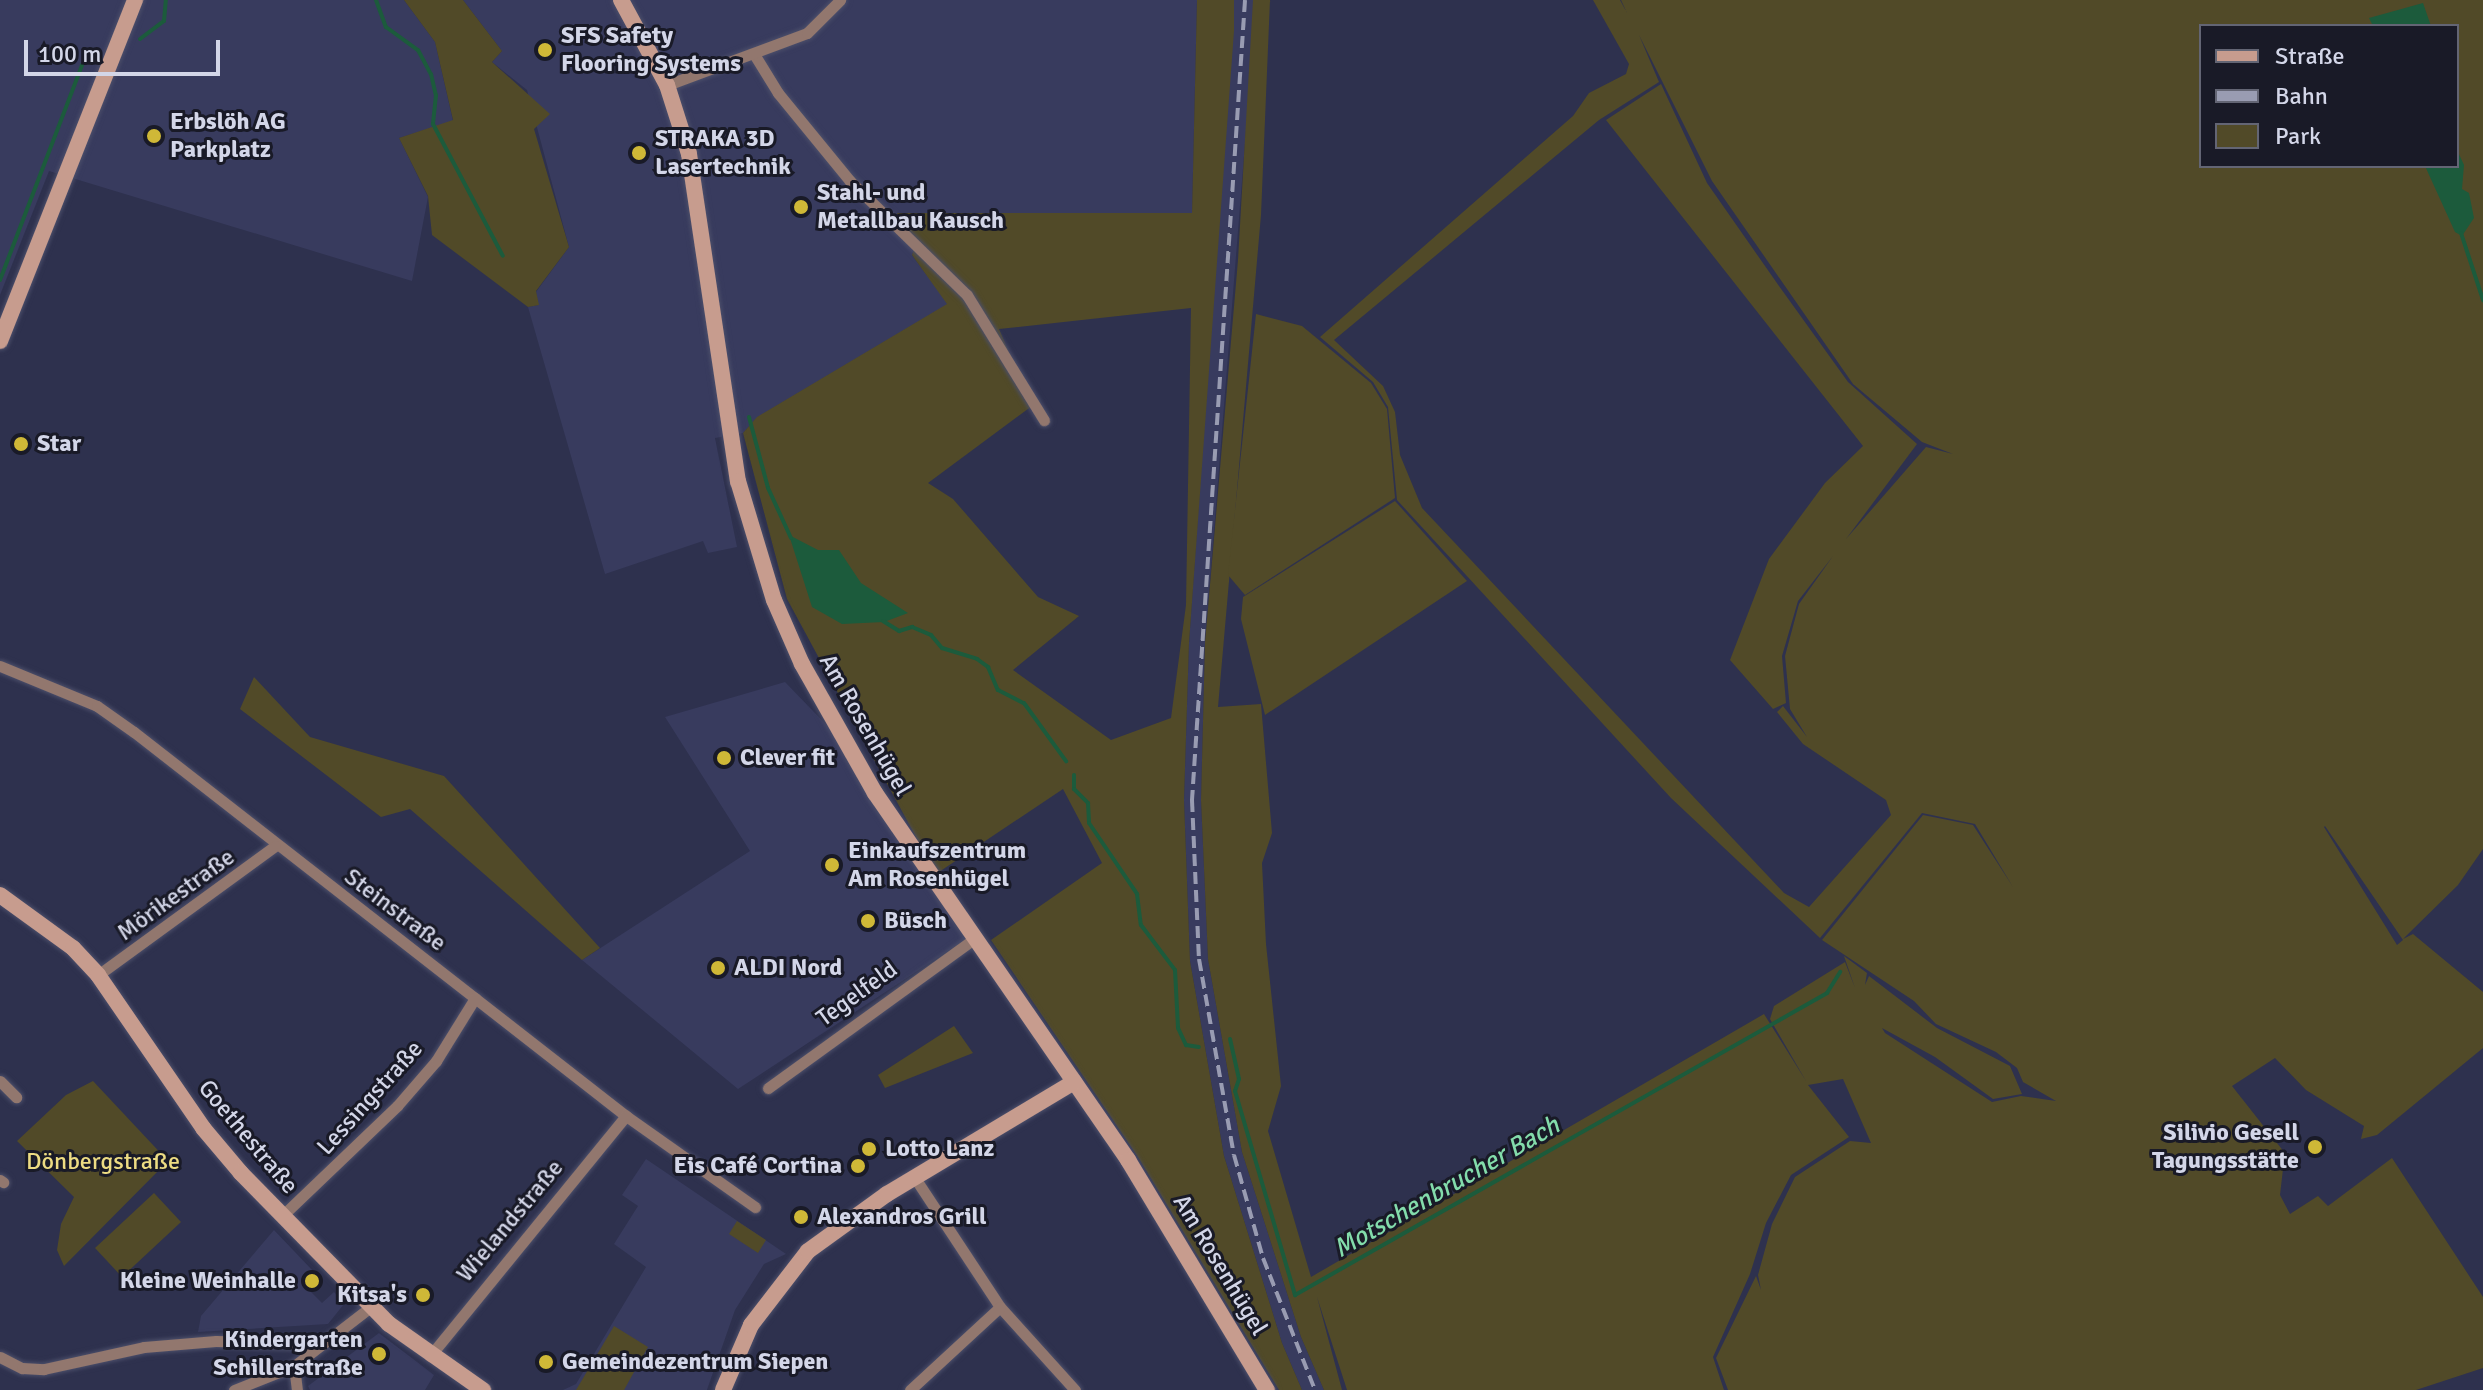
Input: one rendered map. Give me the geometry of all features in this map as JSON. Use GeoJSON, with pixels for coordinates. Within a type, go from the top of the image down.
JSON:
{"type":"FeatureCollection","features":[{"type":"Feature","properties":{"kind":"street"},"geometry":{"type":"LineString","coordinates":[[0,341],[135,0]]}},
{"type":"Feature","properties":{"kind":"street","name":"Am Rosenhügel"},"geometry":{"type":"LineString","coordinates":[[621,0],[667,85],[698,192],[738,481],[774,600],[802,664],[868,782],[1164,1218],[1267,1390]]}},
{"type":"Feature","properties":{"kind":"street"},"geometry":{"type":"LineString","coordinates":[[667,85],[754,54],[819,26],[840,0]]}},
{"type":"Feature","properties":{"kind":"street"},"geometry":{"type":"LineString","coordinates":[[754,54],[778,93],[850,181],[967,295],[1044,420]]}},
{"type":"Feature","properties":{"kind":"street","name":"Steinstraße"},"geometry":{"type":"LineString","coordinates":[[0,666],[97,706],[626,1116],[755,1207]]}},
{"type":"Feature","properties":{"kind":"street","name":"Mörikestraße"},"geometry":{"type":"LineString","coordinates":[[98,975],[275,846]]}},
{"type":"Feature","properties":{"kind":"street","name":"Goethestraße"},"geometry":{"type":"LineString","coordinates":[[0,895],[73,948],[98,975],[203,1128],[283,1215],[372,1306],[430,1356],[483,1390]]}},
{"type":"Feature","properties":{"kind":"street","name":"Tegelfeld"},"geometry":{"type":"LineString","coordinates":[[768,1088],[975,938]]}},
{"type":"Feature","properties":{"kind":"street","name":"Lessingstraße"},"geometry":{"type":"LineString","coordinates":[[283,1215],[397,1106],[436,1061],[475,998]]}},
{"type":"Feature","properties":{"kind":"street"},"geometry":{"type":"LineString","coordinates":[[0,1081],[16,1097]]}},
{"type":"Feature","properties":{"kind":"street"},"geometry":{"type":"LineString","coordinates":[[723,1390],[751,1325],[800,1259],[829,1234],[915,1178],[1074,1082]]}},
{"type":"Feature","properties":{"kind":"street","name":"Wielandstraße"},"geometry":{"type":"LineString","coordinates":[[430,1356],[626,1116]]}},
{"type":"Feature","properties":{"kind":"street"},"geometry":{"type":"LineString","coordinates":[[915,1178],[1000,1307],[1075,1390]]}},
{"type":"Feature","properties":{"kind":"street"},"geometry":{"type":"LineString","coordinates":[[234,1390],[294,1366],[372,1306]]}},
{"type":"Feature","properties":{"kind":"street"},"geometry":{"type":"LineString","coordinates":[[910,1390],[1000,1307]]}},
{"type":"Feature","properties":{"kind":"street"},"geometry":{"type":"LineString","coordinates":[[0,1357],[22,1368],[44,1369],[144,1347],[216,1341],[322,1344]]}},
{"type":"Feature","properties":{"kind":"street"},"geometry":{"type":"LineString","coordinates":[[294,1366],[297,1390]]}},
{"type":"Feature","properties":{"kind":"shaded area"},"geometry":{"type":"Polygon","coordinates":[[[0,0],[404,0],[435,42],[453,121],[399,138],[428,197],[412,281],[49,171],[0,295],[0,0]]]}},
{"type":"Feature","properties":{"kind":"shaded area"},"geometry":{"type":"Polygon","coordinates":[[[463,0],[1197,0],[1192,213],[897,213],[914,249],[912,255],[948,304],[758,417],[743,433],[715,438],[737,547],[708,553],[703,541],[605,574],[528,307],[538,305],[536,292],[569,247],[527,90],[492,62],[502,51],[463,0]]]}},
{"type":"Feature","properties":{"kind":"shaded area"},"geometry":{"type":"Polygon","coordinates":[[[1234,0],[1253,0],[1254,31],[1205,643],[1201,800],[1208,959],[1242,1152],[1301,1337],[1324,1390],[1302,1390],[1282,1343],[1224,1156],[1190,961],[1184,800],[1189,643],[1234,0]]]}},
{"type":"Feature","properties":{"kind":"shaded area"},"geometry":{"type":"Polygon","coordinates":[[[2423,3],[2430,24],[2372,24],[2369,18],[2423,3]]]}},
{"type":"Feature","properties":{"kind":"shaded area"},"geometry":{"type":"Polygon","coordinates":[[[2459,154],[2464,165],[2462,189],[2469,193],[2474,218],[2462,236],[2455,232],[2426,168],[2459,168],[2459,154]]]}},
{"type":"Feature","properties":{"kind":"shaded area"},"geometry":{"type":"Polygon","coordinates":[[[789,535],[818,550],[839,550],[861,583],[908,613],[884,622],[842,624],[812,607],[789,535]]]}},
{"type":"Feature","properties":{"kind":"shaded area"},"geometry":{"type":"Polygon","coordinates":[[[785,682],[843,742],[969,937],[738,1089],[582,960],[750,851],[665,717],[785,682]]]}},
{"type":"Feature","properties":{"kind":"shaded area"},"geometry":{"type":"Polygon","coordinates":[[[646,1159],[786,1254],[764,1264],[735,1310],[707,1390],[563,1390],[576,1384],[646,1267],[614,1244],[638,1206],[622,1195],[646,1159]]]}},
{"type":"Feature","properties":{"kind":"shaded area"},"geometry":{"type":"Polygon","coordinates":[[[274,1230],[313,1271],[302,1283],[322,1303],[334,1292],[344,1304],[328,1324],[198,1332],[201,1316],[274,1230]]]}},
{"type":"Feature","properties":{"kind":"shaded area","name":"Kindergarten Schillerstraße"},"geometry":{"type":"Polygon","coordinates":[[[379,1333],[434,1375],[425,1390],[310,1390],[308,1386],[379,1333]]]}},
{"type":"Feature","properties":{"kind":"green space"},"geometry":{"type":"Polygon","coordinates":[[[404,0],[463,0],[502,51],[492,62],[550,114],[534,129],[569,247],[536,291],[539,305],[528,307],[432,235],[428,196],[399,138],[453,120],[435,42],[404,0]]]}},
{"type":"Feature","properties":{"kind":"green space"},"geometry":{"type":"Polygon","coordinates":[[[1197,0],[1234,0],[1189,643],[1184,800],[1190,961],[1224,1156],[1282,1343],[1302,1390],[1279,1390],[1138,1157],[991,940],[1102,863],[1063,789],[936,874],[787,599],[743,433],[757,417],[947,304],[912,255],[914,249],[897,213],[1192,213],[1197,0]],[[1191,308],[999,329],[1032,406],[928,483],[953,499],[1038,597],[1079,616],[1013,670],[1111,740],[1171,718],[1186,605],[1191,308]]]}},
{"type":"Feature","properties":{"kind":"green space"},"geometry":{"type":"Polygon","coordinates":[[[1253,0],[1270,0],[1261,215],[1218,707],[1261,704],[1272,833],[1262,863],[1266,944],[1281,1086],[1268,1131],[1311,1277],[1764,1014],[1806,1081],[1770,1019],[1774,1006],[1845,962],[1855,988],[1844,956],[1867,973],[1865,985],[1869,976],[1937,1028],[2010,1066],[2022,1094],[1993,1099],[1935,1057],[1882,1028],[1885,1033],[1992,1102],[2021,1096],[2056,1101],[2023,1082],[2017,1068],[1996,1052],[1936,1024],[1914,1001],[1822,940],[1923,815],[1973,825],[2013,887],[1975,824],[1922,813],[1820,938],[1671,798],[1397,500],[1388,407],[1373,382],[1320,337],[1573,116],[1589,93],[1626,74],[1629,64],[1593,0],[1620,0],[1627,13],[1621,0],[2483,0],[2483,849],[2458,885],[2403,939],[2413,934],[2483,992],[2483,1048],[2377,1135],[2361,1139],[2364,1126],[2306,1090],[2275,1058],[2232,1086],[2292,1162],[2283,1169],[2280,1195],[2290,1214],[2318,1196],[2328,1206],[2392,1158],[2483,1297],[2483,1368],[2416,1390],[1728,1390],[1716,1358],[1756,1276],[1761,1290],[1758,1275],[1772,1224],[1795,1177],[1850,1141],[1871,1143],[1843,1079],[1808,1085],[1849,1137],[1791,1175],[1766,1223],[1750,1274],[1713,1357],[1724,1390],[1347,1390],[1317,1297],[1342,1390],[1324,1390],[1301,1337],[1242,1152],[1208,959],[1201,800],[1205,643],[1238,260],[1253,0]],[[1639,35],[1659,82],[1599,120],[1334,340],[1383,386],[1395,412],[1400,455],[1422,508],[1784,893],[1809,907],[1891,815],[1886,800],[1803,744],[1777,712],[1783,706],[1807,737],[1790,709],[1785,656],[1799,604],[1833,556],[1798,601],[1782,656],[1786,703],[1773,709],[1730,660],[1769,559],[1825,483],[1863,446],[1606,120],[1661,84],[1707,183],[1779,286],[1848,382],[1917,444],[1846,539],[1926,447],[1953,454],[1922,442],[1853,384],[1712,181],[1639,35]],[[2324,827],[2397,945],[2403,940],[2324,827]]]}},
{"type":"Feature","properties":{"kind":"green space"},"geometry":{"type":"Polygon","coordinates":[[[1256,314],[1302,326],[1371,383],[1387,409],[1395,498],[1245,595],[1228,575],[1256,314]]]}},
{"type":"Feature","properties":{"kind":"green space"},"geometry":{"type":"Polygon","coordinates":[[[1395,501],[1467,581],[1265,715],[1241,619],[1243,597],[1395,501]]]}},
{"type":"Feature","properties":{"kind":"green space"},"geometry":{"type":"Polygon","coordinates":[[[254,677],[310,737],[444,776],[600,948],[582,960],[410,809],[381,817],[240,709],[254,677]]]}},
{"type":"Feature","properties":{"kind":"green space"},"geometry":{"type":"Polygon","coordinates":[[[954,1026],[973,1053],[885,1088],[878,1075],[954,1026]]]}},
{"type":"Feature","properties":{"kind":"green space","name":"Dönbergstraße"},"geometry":{"type":"Polygon","coordinates":[[[93,1081],[168,1161],[64,1266],[57,1250],[61,1224],[74,1197],[17,1141],[66,1095],[93,1081]]]}},
{"type":"Feature","properties":{"kind":"green space"},"geometry":{"type":"Polygon","coordinates":[[[154,1193],[181,1222],[122,1277],[95,1248],[154,1193]]]}},
{"type":"Feature","properties":{"kind":"green space"},"geometry":{"type":"Polygon","coordinates":[[[737,1221],[766,1240],[758,1253],[729,1234],[737,1221]]]}},
{"type":"Feature","properties":{"kind":"green space"},"geometry":{"type":"Polygon","coordinates":[[[614,1326],[648,1347],[624,1390],[576,1390],[614,1326]]]}},
{"type":"Feature","properties":{"kind":"waterway","name":"Motschenbrucher Bach"},"geometry":{"type":"LineString","coordinates":[[140,39],[164,21],[166,0]]}},
{"type":"Feature","properties":{"kind":"waterway","name":"Motschenbrucher Bach"},"geometry":{"type":"LineString","coordinates":[[376,0],[386,27],[418,50],[431,74],[436,95],[433,124],[503,256]]}},
{"type":"Feature","properties":{"kind":"waterway","name":"Motschenbrucher Bach"},"geometry":{"type":"LineString","coordinates":[[0,280],[82,65]]}},
{"type":"Feature","properties":{"kind":"waterway"},"geometry":{"type":"LineString","coordinates":[[2461,233],[2483,300]]}},
{"type":"Feature","properties":{"kind":"waterway","name":"Motschenbrucher Bach"},"geometry":{"type":"LineString","coordinates":[[749,417],[768,488],[791,538]]}},
{"type":"Feature","properties":{"kind":"waterway","name":"Motschenbrucher Bach"},"geometry":{"type":"LineString","coordinates":[[883,621],[899,631],[912,627],[931,635],[942,648],[977,659],[988,667],[998,690],[1024,703],[1066,761]]}},
{"type":"Feature","properties":{"kind":"waterway","name":"Motschenbrucher Bach"},"geometry":{"type":"LineString","coordinates":[[1074,775],[1074,789],[1088,803],[1089,823],[1137,894],[1141,925],[1175,970],[1178,1028],[1186,1045],[1199,1047]]}},
{"type":"Feature","properties":{"kind":"waterway","name":"Motschenbrucher Bach"},"geometry":{"type":"LineString","coordinates":[[1230,1039],[1239,1079],[1235,1091],[1295,1295],[1827,993],[1840,972]]}},
{"type":"Feature","properties":{"kind":"railway"},"geometry":{"type":"LineString","coordinates":[[1245,0],[1192,800],[1199,959],[1234,1155],[1263,1258],[1315,1390]]}},
{"type":"Feature","properties":{"kind":"place","name":"SFS Safety Flooring Systems"},"geometry":{"type":"Point","coordinates":[545,50]}},
{"type":"Feature","properties":{"kind":"place","name":"Erbslöh AG Parkplatz"},"geometry":{"type":"Point","coordinates":[154,136]}},
{"type":"Feature","properties":{"kind":"place","name":"STRAKA 3D Lasertechnik"},"geometry":{"type":"Point","coordinates":[639,153]}},
{"type":"Feature","properties":{"kind":"place","name":"Stahl- und Metallbau Kausch"},"geometry":{"type":"Point","coordinates":[801,207]}},
{"type":"Feature","properties":{"kind":"place","name":"Star"},"geometry":{"type":"Point","coordinates":[21,444]}},
{"type":"Feature","properties":{"kind":"place","name":"Clever fit"},"geometry":{"type":"Point","coordinates":[724,758]}},
{"type":"Feature","properties":{"kind":"place","name":"Einkaufszentrum Am Rosenhügel"},"geometry":{"type":"Point","coordinates":[832,865]}},
{"type":"Feature","properties":{"kind":"place","name":"Büsch"},"geometry":{"type":"Point","coordinates":[868,921]}},
{"type":"Feature","properties":{"kind":"place","name":"ALDI Nord"},"geometry":{"type":"Point","coordinates":[718,968]}},
{"type":"Feature","properties":{"kind":"place","name":"Silivio Gesell Tagungsstätte"},"geometry":{"type":"Point","coordinates":[2315,1147]}},
{"type":"Feature","properties":{"kind":"place","name":"Lotto Lanz"},"geometry":{"type":"Point","coordinates":[869,1149]}},
{"type":"Feature","properties":{"kind":"place","name":"Eis Café Cortina"},"geometry":{"type":"Point","coordinates":[858,1166]}},
{"type":"Feature","properties":{"kind":"place","name":"Alexandros Grill"},"geometry":{"type":"Point","coordinates":[801,1217]}},
{"type":"Feature","properties":{"kind":"place","name":"Kleine Weinhalle"},"geometry":{"type":"Point","coordinates":[312,1281]}},
{"type":"Feature","properties":{"kind":"place","name":"Kitsa's"},"geometry":{"type":"Point","coordinates":[423,1295]}},
{"type":"Feature","properties":{"kind":"place","name":"Kindergarten Schillerstraße"},"geometry":{"type":"Point","coordinates":[379,1354]}},
{"type":"Feature","properties":{"kind":"place","name":"Gemeindezentrum Siepen"},"geometry":{"type":"Point","coordinates":[546,1362]}}]}
